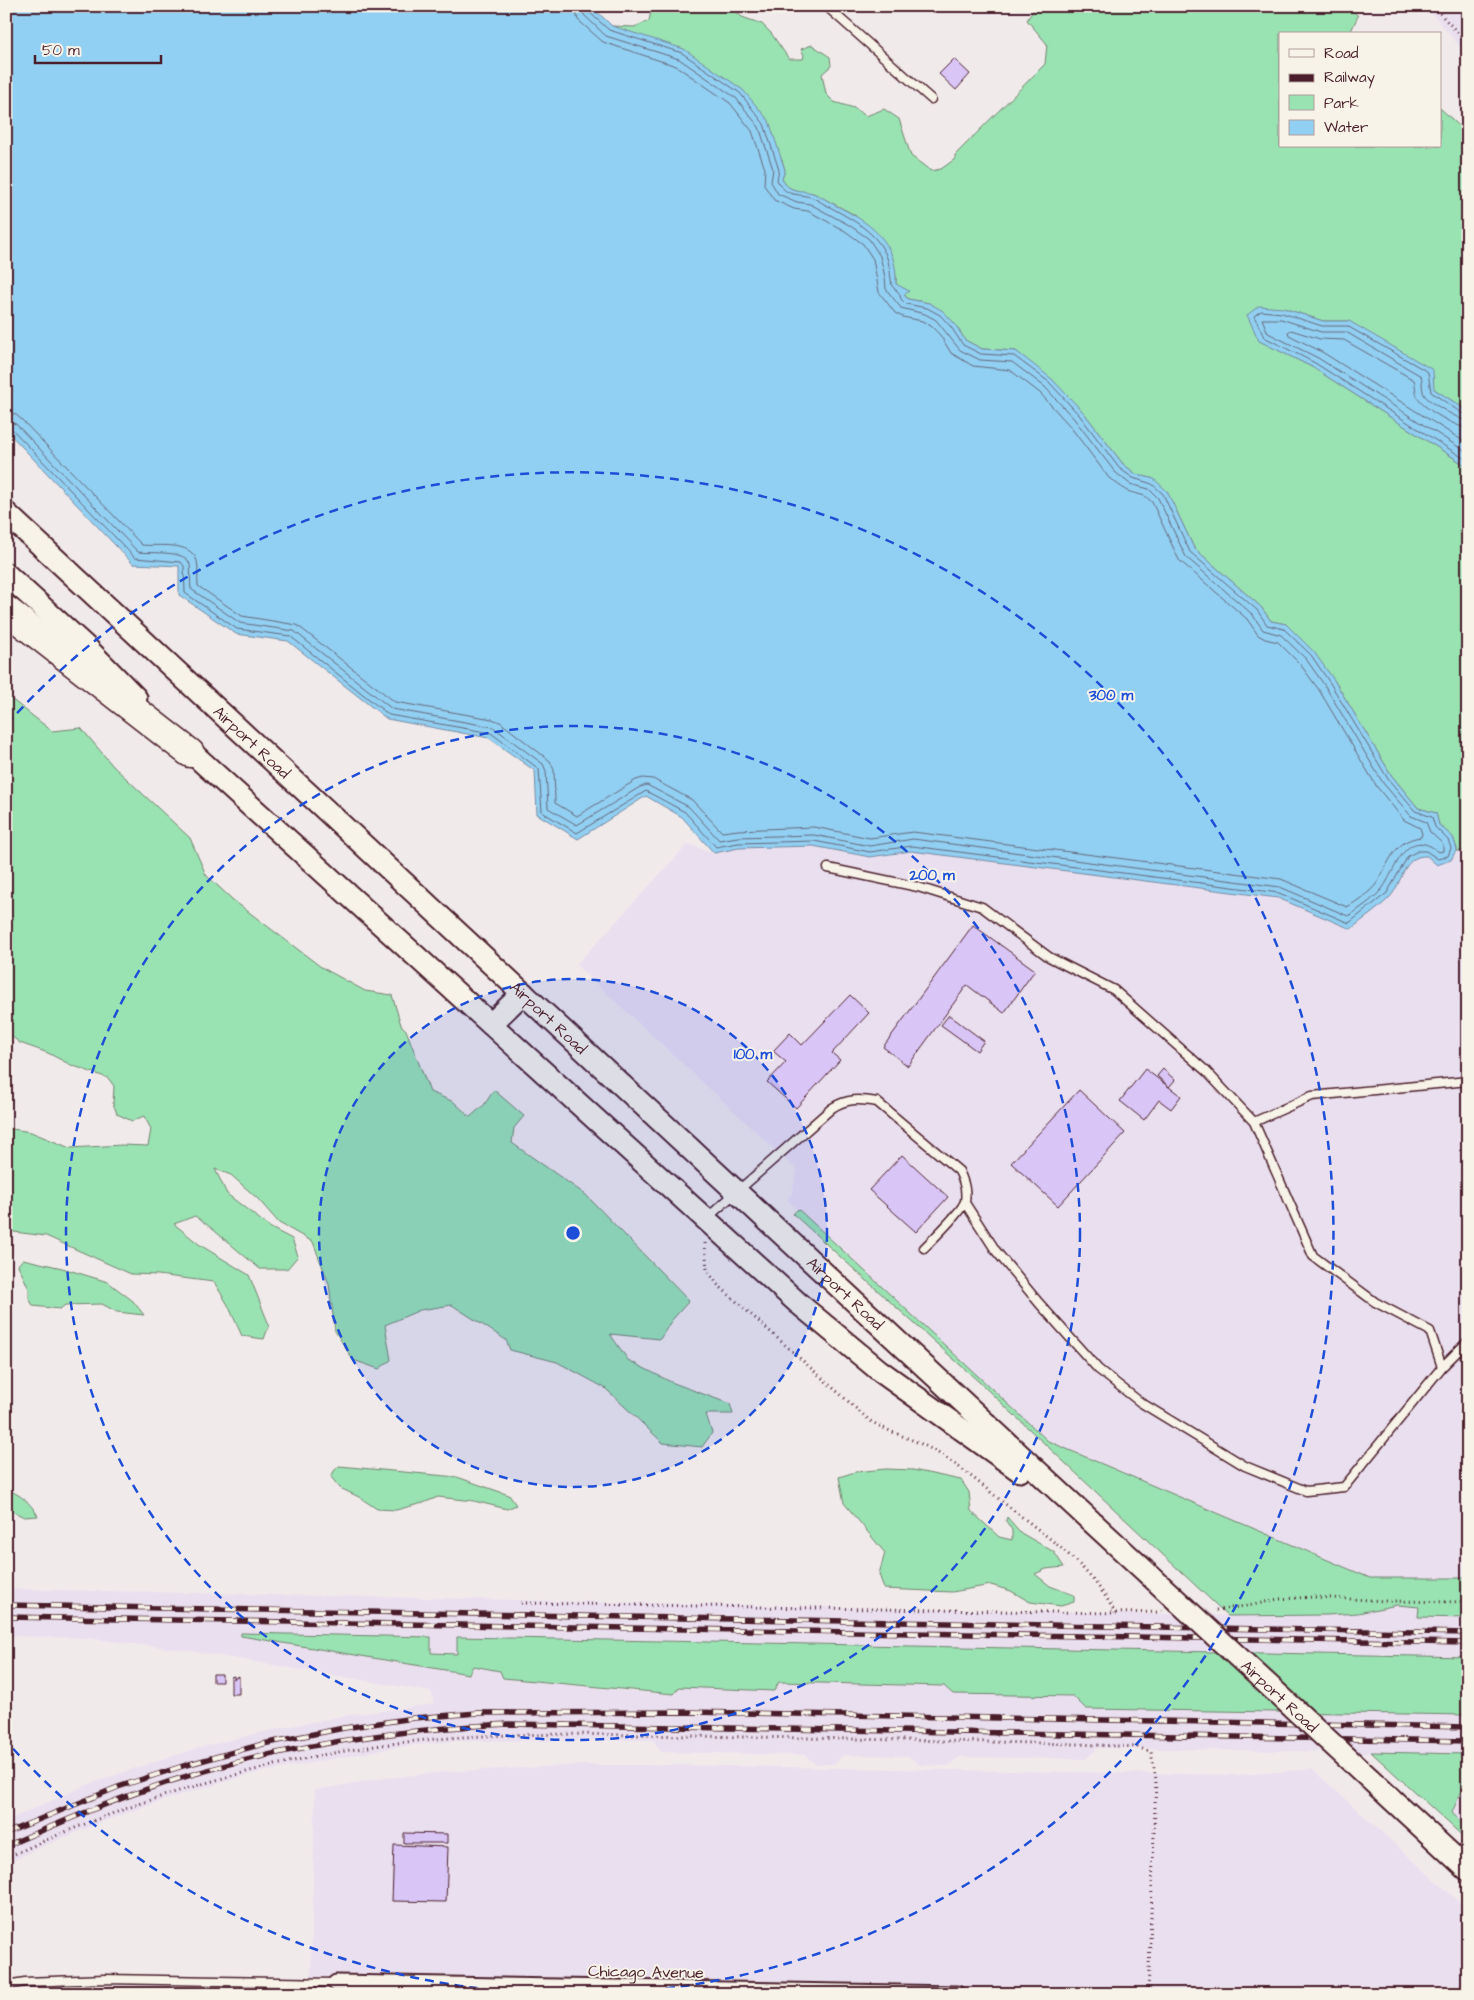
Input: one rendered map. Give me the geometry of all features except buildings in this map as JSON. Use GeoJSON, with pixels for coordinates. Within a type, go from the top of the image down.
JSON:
{"type":"FeatureCollection","features":[{"type":"Feature","properties":{"kind":"highway"},"geometry":{"type":"LineString","coordinates":[[6,610],[190,753]]}},
{"type":"Feature","properties":{"kind":"main road","name":"Airport Road"},"geometry":{"type":"LineString","coordinates":[[6,513],[1468,1870]]}},
{"type":"Feature","properties":{"kind":"main road","name":"Airport Road"},"geometry":{"type":"LineString","coordinates":[[6,574],[86,647],[190,753],[798,1302],[880,1371],[1092,1522]]}},
{"type":"Feature","properties":{"kind":"main road"},"geometry":{"type":"LineString","coordinates":[[491,1024],[523,992]]}},
{"type":"Feature","properties":{"kind":"street","name":"Chicago Avenue"},"geometry":{"type":"LineString","coordinates":[[336,1983],[956,1994]]}},
{"type":"Feature","properties":{"kind":"lane"},"geometry":{"type":"LineString","coordinates":[[826,6],[930,98]]}},
{"type":"Feature","properties":{"kind":"lane"},"geometry":{"type":"LineString","coordinates":[[828,868],[918,887],[982,907],[1050,957],[1114,990],[1206,1071],[1254,1122],[1313,1256],[1375,1302],[1430,1331],[1442,1367]]}},
{"type":"Feature","properties":{"kind":"lane"},"geometry":{"type":"LineString","coordinates":[[1254,1122],[1312,1096],[1468,1080]]}},
{"type":"Feature","properties":{"kind":"lane"},"geometry":{"type":"LineString","coordinates":[[706,1220],[736,1191],[840,1102],[863,1099],[877,1102],[959,1171],[965,1186],[965,1203],[996,1251],[1098,1369],[1140,1402],[1245,1466],[1306,1491],[1344,1487],[1442,1367],[1468,1341]]}},
{"type":"Feature","properties":{"kind":"lane"},"geometry":{"type":"LineString","coordinates":[[924,1248],[965,1203]]}},
{"type":"Feature","properties":{"kind":"lane"},"geometry":{"type":"LineString","coordinates":[[6,1985],[25,1982],[105,1979],[336,1983]]}},
{"type":"Feature","properties":{"kind":"path"},"geometry":{"type":"LineString","coordinates":[[1433,6],[1468,44]]}},
{"type":"Feature","properties":{"kind":"path"},"geometry":{"type":"LineString","coordinates":[[706,1220],[705,1257],[707,1270],[718,1285],[870,1420],[890,1432],[938,1453],[969,1474],[1059,1547],[1086,1572],[1107,1600],[1114,1613]]}},
{"type":"Feature","properties":{"kind":"path"},"geometry":{"type":"LineString","coordinates":[[1213,1611],[1278,1599],[1307,1597],[1387,1601],[1468,1602]]}},
{"type":"Feature","properties":{"kind":"path"},"geometry":{"type":"LineString","coordinates":[[521,1603],[1114,1613],[1168,1612]]}},
{"type":"Feature","properties":{"kind":"path"},"geometry":{"type":"LineString","coordinates":[[6,1858],[73,1828],[186,1788],[308,1758],[402,1743],[518,1735],[609,1735],[1077,1744],[1137,1747],[1151,1752],[1156,1780],[1148,1994]]}},
{"type":"Feature","properties":{"kind":"shaded area"},"geometry":{"type":"Polygon","coordinates":[[[1425,6],[1468,6],[1468,56],[1447,31],[1425,6]]]}},
{"type":"Feature","properties":{"kind":"shaded area"},"geometry":{"type":"Polygon","coordinates":[[[688,844],[714,853],[739,848],[813,846],[870,857],[911,851],[1278,898],[1351,929],[1402,875],[1411,860],[1419,856],[1451,860],[1456,851],[1462,851],[1468,847],[1468,1578],[1370,1578],[1048,1441],[787,1200],[792,1192],[797,1170],[576,965],[688,844]]]}},
{"type":"Feature","properties":{"kind":"shaded area"},"geometry":{"type":"Polygon","coordinates":[[[6,1589],[1249,1616],[1358,1613],[1397,1605],[1419,1607],[1419,1617],[1468,1618],[1468,1657],[457,1637],[457,1654],[431,1653],[431,1637],[241,1635],[469,1674],[473,1666],[500,1671],[503,1678],[627,1691],[674,1694],[678,1687],[774,1691],[778,1682],[944,1686],[953,1694],[1074,1696],[1086,1709],[1468,1715],[1468,1754],[1098,1748],[1086,1759],[959,1757],[948,1766],[920,1765],[908,1756],[843,1755],[834,1764],[815,1764],[805,1755],[661,1752],[653,1740],[455,1741],[397,1747],[252,1774],[180,1795],[109,1819],[34,1850],[6,1864],[6,1821],[87,1785],[201,1747],[267,1731],[343,1716],[433,1704],[432,1692],[191,1651],[86,1638],[6,1636],[6,1589]]]}},
{"type":"Feature","properties":{"kind":"shaded area"},"geometry":{"type":"Polygon","coordinates":[[[583,1765],[1239,1775],[1312,1769],[1468,1910],[1468,1994],[1281,1994],[311,1977],[315,1790],[378,1779],[442,1772],[583,1765]]]}},
{"type":"Feature","properties":{"kind":"shaded area"},"geometry":{"type":"Polygon","coordinates":[[[1466,1773],[1468,1773],[1468,1828],[1452,1814],[1466,1773]]]}},
{"type":"Feature","properties":{"kind":"green space"},"geometry":{"type":"Polygon","coordinates":[[[652,6],[730,6],[742,17],[762,24],[771,33],[789,59],[803,59],[804,55],[801,49],[812,45],[830,57],[831,66],[822,74],[826,94],[834,102],[854,108],[866,116],[884,109],[899,119],[911,156],[931,171],[941,169],[955,159],[955,155],[1045,64],[1047,44],[1027,20],[1036,6],[1349,6],[1358,16],[1351,31],[1353,32],[1279,32],[1279,148],[1442,148],[1442,110],[1468,134],[1468,411],[1434,389],[1349,321],[1323,321],[1283,308],[1260,341],[1312,367],[1468,467],[1468,847],[1462,851],[1456,851],[1453,837],[1439,825],[1436,813],[1418,808],[1392,776],[1334,680],[1286,624],[1271,621],[1261,607],[1194,548],[1176,510],[1154,479],[1136,474],[1123,464],[1084,413],[1016,351],[982,349],[965,340],[955,324],[929,303],[908,299],[896,284],[896,276],[855,215],[813,193],[801,192],[787,187],[782,179],[785,170],[782,160],[612,26],[634,27],[649,21],[652,6]]]}},
{"type":"Feature","properties":{"kind":"green space"},"geometry":{"type":"Polygon","coordinates":[[[6,695],[52,731],[81,728],[113,766],[190,838],[206,875],[233,900],[321,967],[365,991],[392,995],[401,1025],[406,1030],[430,1092],[454,1102],[470,1117],[484,1105],[494,1090],[524,1116],[514,1128],[512,1143],[586,1195],[689,1301],[672,1320],[660,1339],[610,1334],[628,1360],[671,1382],[730,1404],[733,1414],[706,1414],[712,1433],[702,1447],[663,1443],[605,1388],[557,1362],[510,1350],[506,1340],[452,1305],[420,1310],[385,1325],[391,1360],[379,1369],[353,1360],[335,1331],[329,1284],[313,1242],[279,1223],[258,1199],[231,1175],[215,1169],[227,1194],[271,1228],[292,1239],[298,1256],[287,1269],[260,1269],[195,1216],[174,1224],[200,1245],[249,1275],[269,1325],[264,1339],[242,1336],[228,1305],[214,1282],[158,1275],[131,1274],[46,1236],[6,1231],[6,1128],[31,1132],[70,1148],[122,1145],[148,1146],[151,1129],[144,1116],[132,1121],[117,1114],[113,1103],[114,1086],[108,1078],[71,1065],[48,1053],[20,1043],[6,1032],[6,695]]]}},
{"type":"Feature","properties":{"kind":"green space"},"geometry":{"type":"Polygon","coordinates":[[[798,1209],[1048,1441],[1370,1578],[1468,1578],[1468,1618],[1418,1617],[1419,1607],[1397,1605],[1358,1613],[1228,1616],[979,1382],[793,1214],[798,1209]]]}},
{"type":"Feature","properties":{"kind":"green space"},"geometry":{"type":"Polygon","coordinates":[[[23,1259],[108,1282],[133,1301],[144,1315],[117,1312],[102,1304],[65,1305],[60,1309],[33,1306],[29,1298],[29,1289],[18,1265],[23,1259]]]}},
{"type":"Feature","properties":{"kind":"green space"},"geometry":{"type":"Polygon","coordinates":[[[339,1466],[457,1477],[509,1495],[516,1505],[507,1509],[474,1501],[438,1497],[396,1510],[377,1509],[359,1497],[340,1488],[331,1477],[339,1466]]]}},
{"type":"Feature","properties":{"kind":"green space"},"geometry":{"type":"Polygon","coordinates":[[[886,1469],[913,1470],[961,1480],[969,1492],[971,1511],[999,1537],[1012,1540],[1012,1530],[1006,1521],[1007,1517],[1021,1533],[1054,1552],[1064,1567],[1046,1569],[1035,1574],[1050,1586],[1074,1595],[1074,1602],[1061,1606],[1030,1602],[1011,1591],[991,1585],[952,1592],[884,1589],[879,1574],[885,1553],[844,1503],[839,1477],[855,1472],[886,1469]]]}},
{"type":"Feature","properties":{"kind":"green space"},"geometry":{"type":"Polygon","coordinates":[[[6,1489],[25,1500],[38,1516],[24,1517],[6,1508],[6,1489]]]}},
{"type":"Feature","properties":{"kind":"green space"},"geometry":{"type":"Polygon","coordinates":[[[241,1633],[431,1637],[431,1653],[457,1654],[457,1637],[1468,1657],[1468,1715],[1086,1709],[1073,1696],[953,1694],[944,1686],[779,1682],[774,1691],[679,1687],[674,1694],[503,1678],[500,1671],[473,1666],[469,1674],[241,1636],[241,1633]]]}},
{"type":"Feature","properties":{"kind":"green space"},"geometry":{"type":"Polygon","coordinates":[[[1371,1752],[1468,1754],[1468,1773],[1452,1813],[1468,1828],[1468,1841],[1371,1752]]]}},
{"type":"Feature","properties":{"kind":"water"},"geometry":{"type":"Polygon","coordinates":[[[6,6],[591,6],[612,26],[684,49],[743,90],[769,121],[785,170],[782,179],[785,184],[793,189],[810,192],[823,198],[859,218],[879,235],[887,245],[892,256],[896,284],[909,291],[904,295],[908,299],[929,303],[943,311],[955,324],[965,340],[982,349],[1016,351],[1052,379],[1084,413],[1123,464],[1136,474],[1154,479],[1167,491],[1194,548],[1261,607],[1271,621],[1286,624],[1314,652],[1334,680],[1392,776],[1418,808],[1436,813],[1439,825],[1453,837],[1457,849],[1451,860],[1437,865],[1427,856],[1412,860],[1390,897],[1351,929],[1278,898],[911,851],[870,857],[813,846],[739,848],[714,853],[682,817],[646,796],[578,839],[537,814],[535,771],[489,738],[387,719],[288,641],[236,634],[179,595],[179,566],[133,564],[6,430],[6,6]]]}},
{"type":"Feature","properties":{"kind":"water"},"geometry":{"type":"Polygon","coordinates":[[[1259,306],[1283,308],[1323,321],[1349,321],[1433,370],[1434,389],[1468,411],[1468,467],[1312,367],[1259,341],[1247,315],[1259,306]]]}},
{"type":"Feature","properties":{"kind":"railway"},"geometry":{"type":"LineString","coordinates":[[1465,6],[1468,9]]}},
{"type":"Feature","properties":{"kind":"railway"},"geometry":{"type":"LineString","coordinates":[[6,1605],[1468,1633]]}},
{"type":"Feature","properties":{"kind":"railway"},"geometry":{"type":"LineString","coordinates":[[6,1617],[1468,1643]]}},
{"type":"Feature","properties":{"kind":"railway"},"geometry":{"type":"LineString","coordinates":[[6,1833],[118,1787],[186,1765],[263,1744],[344,1728],[414,1718],[478,1713],[688,1712],[1468,1727]]}},
{"type":"Feature","properties":{"kind":"railway"},"geometry":{"type":"LineString","coordinates":[[6,1846],[122,1798],[170,1781],[232,1763],[310,1746],[389,1734],[468,1726],[508,1724],[1468,1741]]}}]}
